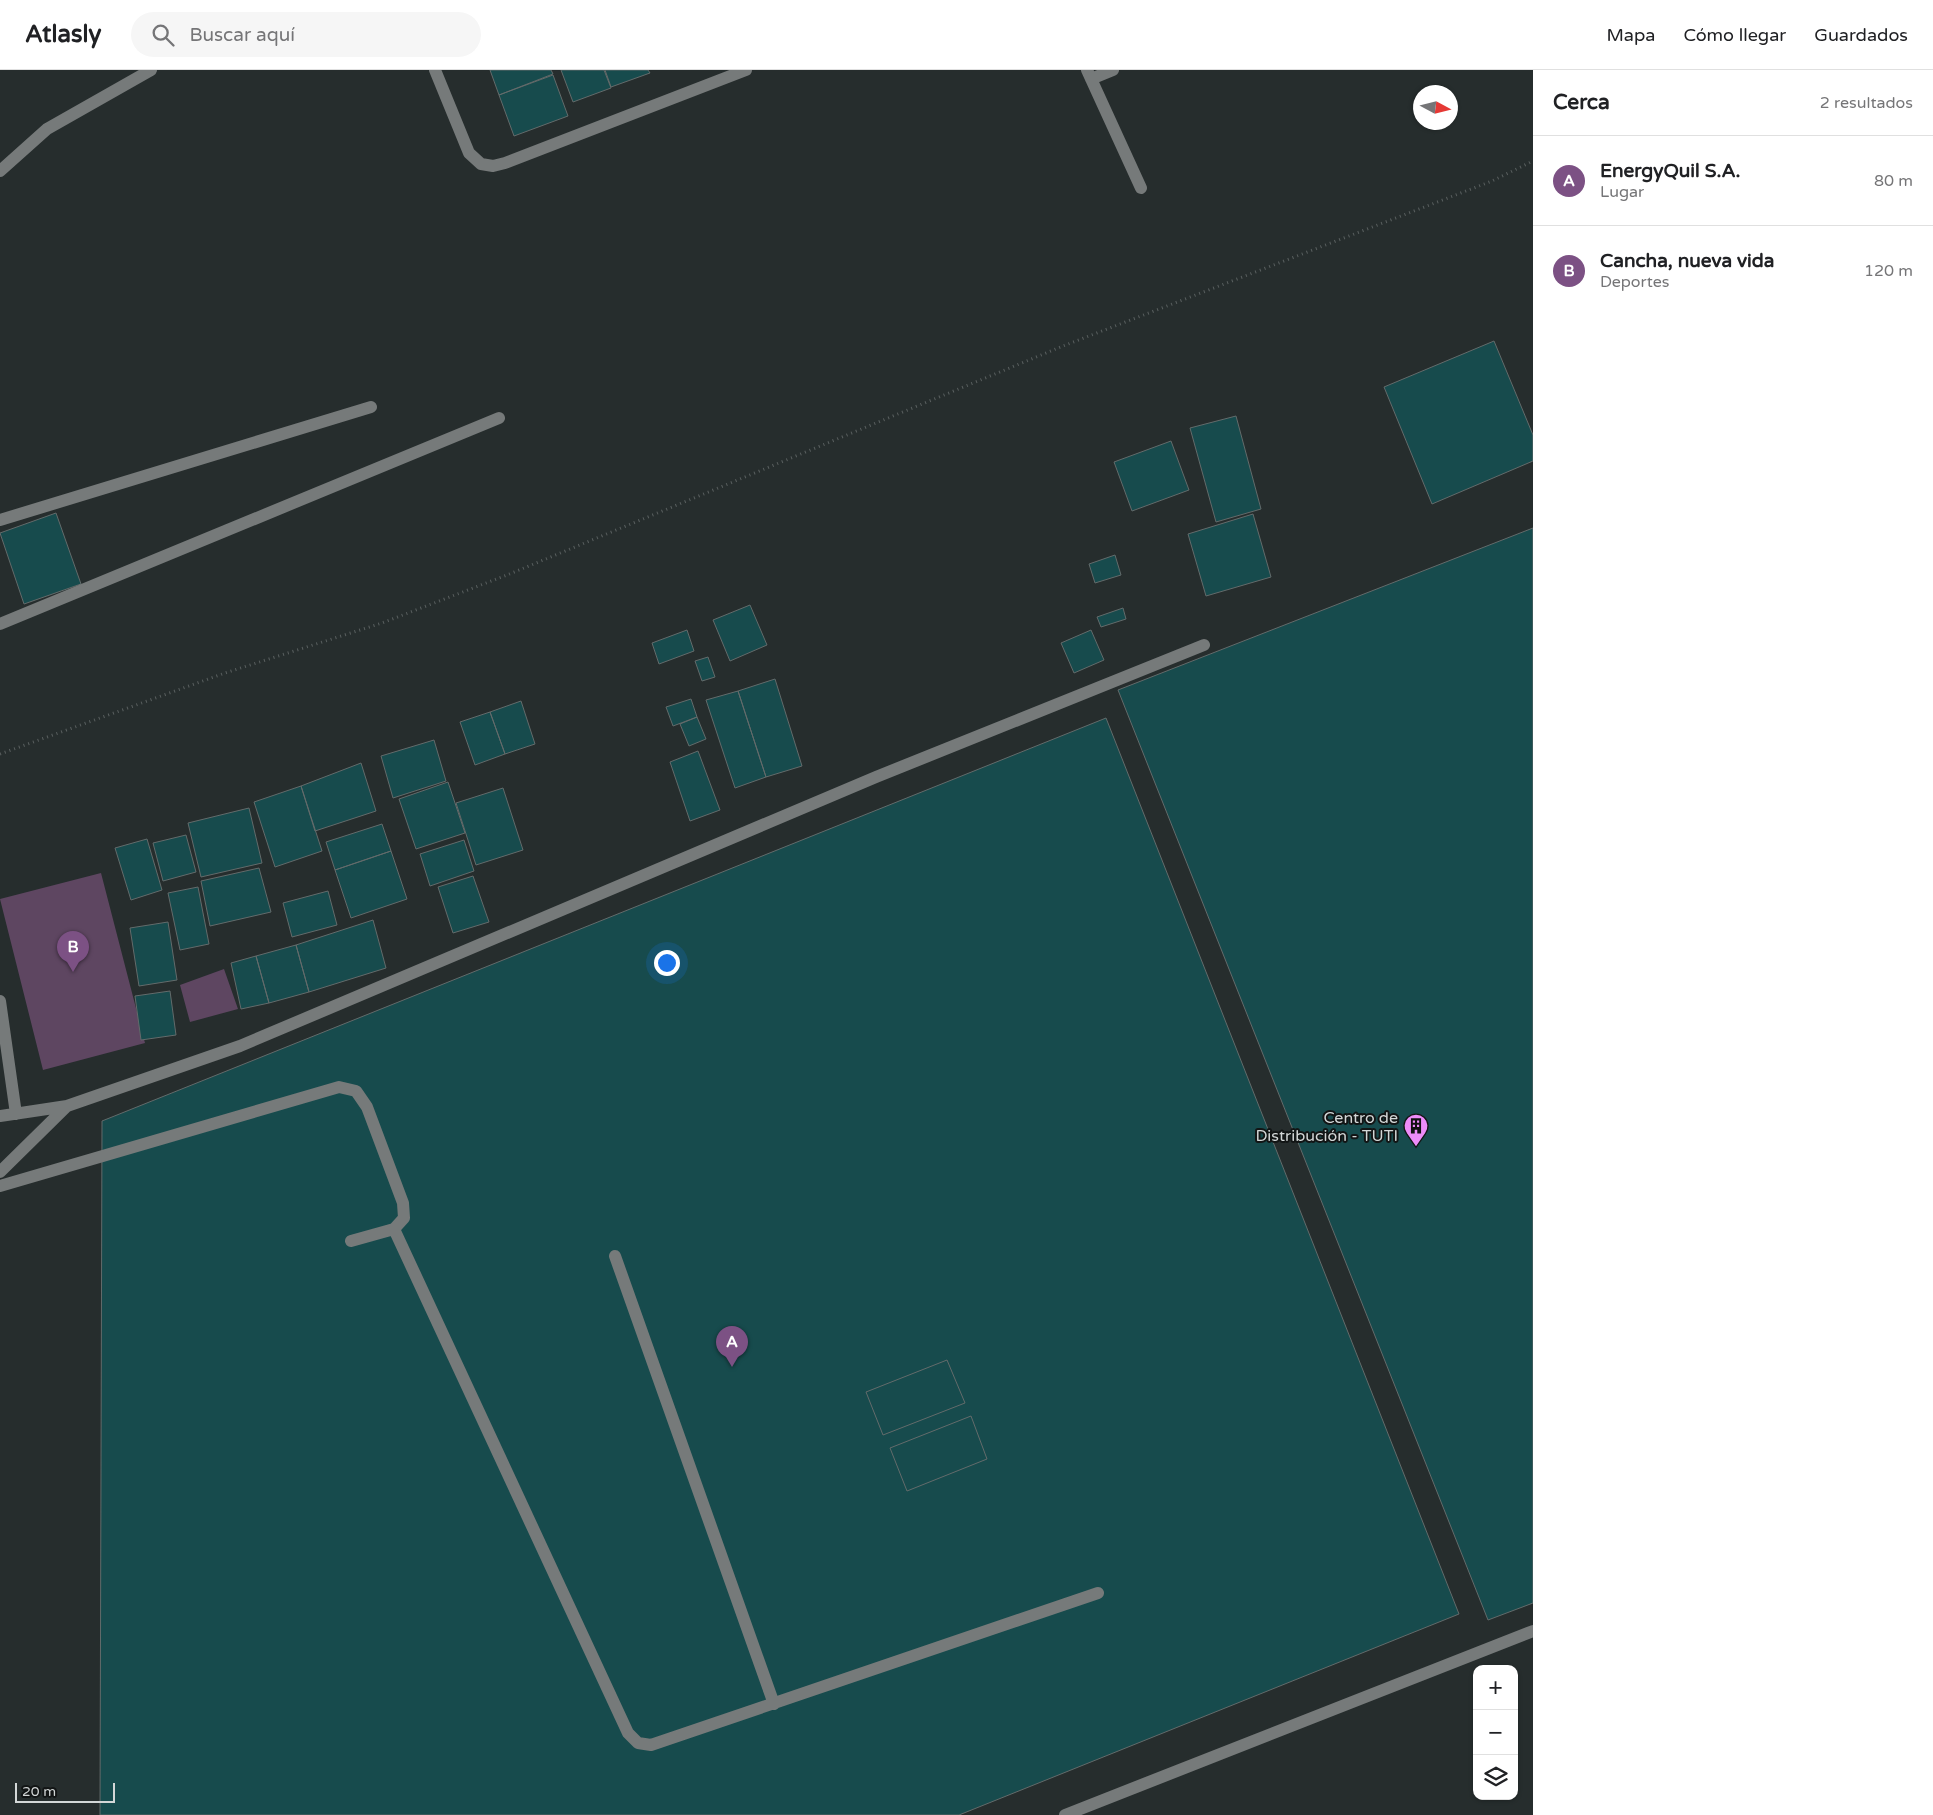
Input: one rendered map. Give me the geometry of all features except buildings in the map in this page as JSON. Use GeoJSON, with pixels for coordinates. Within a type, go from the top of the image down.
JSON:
{"type":"FeatureCollection","features":[{"type":"Feature","properties":{"kind":"street"},"geometry":{"type":"LineString","coordinates":[[0,171],[47,129],[151,70]]}},
{"type":"Feature","properties":{"kind":"street"},"geometry":{"type":"LineString","coordinates":[[436,70],[469,153],[481,164],[493,166],[746,70]]}},
{"type":"Feature","properties":{"kind":"street"},"geometry":{"type":"LineString","coordinates":[[1112,70],[1089,74],[1140,188]]}},
{"type":"Feature","properties":{"kind":"street"},"geometry":{"type":"LineString","coordinates":[[0,520],[371,407]]}},
{"type":"Feature","properties":{"kind":"street"},"geometry":{"type":"LineString","coordinates":[[0,624],[499,418]]}},
{"type":"Feature","properties":{"kind":"street"},"geometry":{"type":"LineString","coordinates":[[0,1116],[67,1106],[240,1046],[867,781],[1204,644]]}},
{"type":"Feature","properties":{"kind":"street"},"geometry":{"type":"LineString","coordinates":[[0,1000],[16,1114]]}},
{"type":"Feature","properties":{"kind":"street"},"geometry":{"type":"LineString","coordinates":[[0,1186],[339,1087],[356,1091],[367,1107],[404,1203],[404,1218],[394,1229],[351,1241]]}},
{"type":"Feature","properties":{"kind":"street"},"geometry":{"type":"LineString","coordinates":[[0,1172],[67,1106]]}},
{"type":"Feature","properties":{"kind":"street"},"geometry":{"type":"LineString","coordinates":[[394,1229],[628,1734],[638,1743],[651,1745],[1098,1593]]}},
{"type":"Feature","properties":{"kind":"street"},"geometry":{"type":"LineString","coordinates":[[615,1256],[774,1704]]}},
{"type":"Feature","properties":{"kind":"street"},"geometry":{"type":"LineString","coordinates":[[1065,1815],[1533,1631]]}},
{"type":"Feature","properties":{"kind":"path"},"geometry":{"type":"LineString","coordinates":[[0,754],[225,673],[382,623],[507,575],[1063,346],[1492,181],[1533,161]]}},
{"type":"Feature","properties":{"kind":"shaded area"},"geometry":{"type":"Polygon","coordinates":[[[101,873],[145,1043],[43,1070],[0,899],[101,873]]]}},
{"type":"Feature","properties":{"kind":"shaded area"},"geometry":{"type":"Polygon","coordinates":[[[224,969],[238,1009],[190,1022],[180,985],[224,969]]]}},
{"type":"Feature","properties":{"kind":"place","name":"Cancha, nueva vida"},"geometry":{"type":"Point","coordinates":[73,972]}},
{"type":"Feature","properties":{"kind":"place","name":"Centro de Distribución - TUTI"},"geometry":{"type":"Point","coordinates":[1416,1147]}},
{"type":"Feature","properties":{"kind":"place","name":"EnergyQuil S.A."},"geometry":{"type":"Point","coordinates":[732,1367]}}]}
